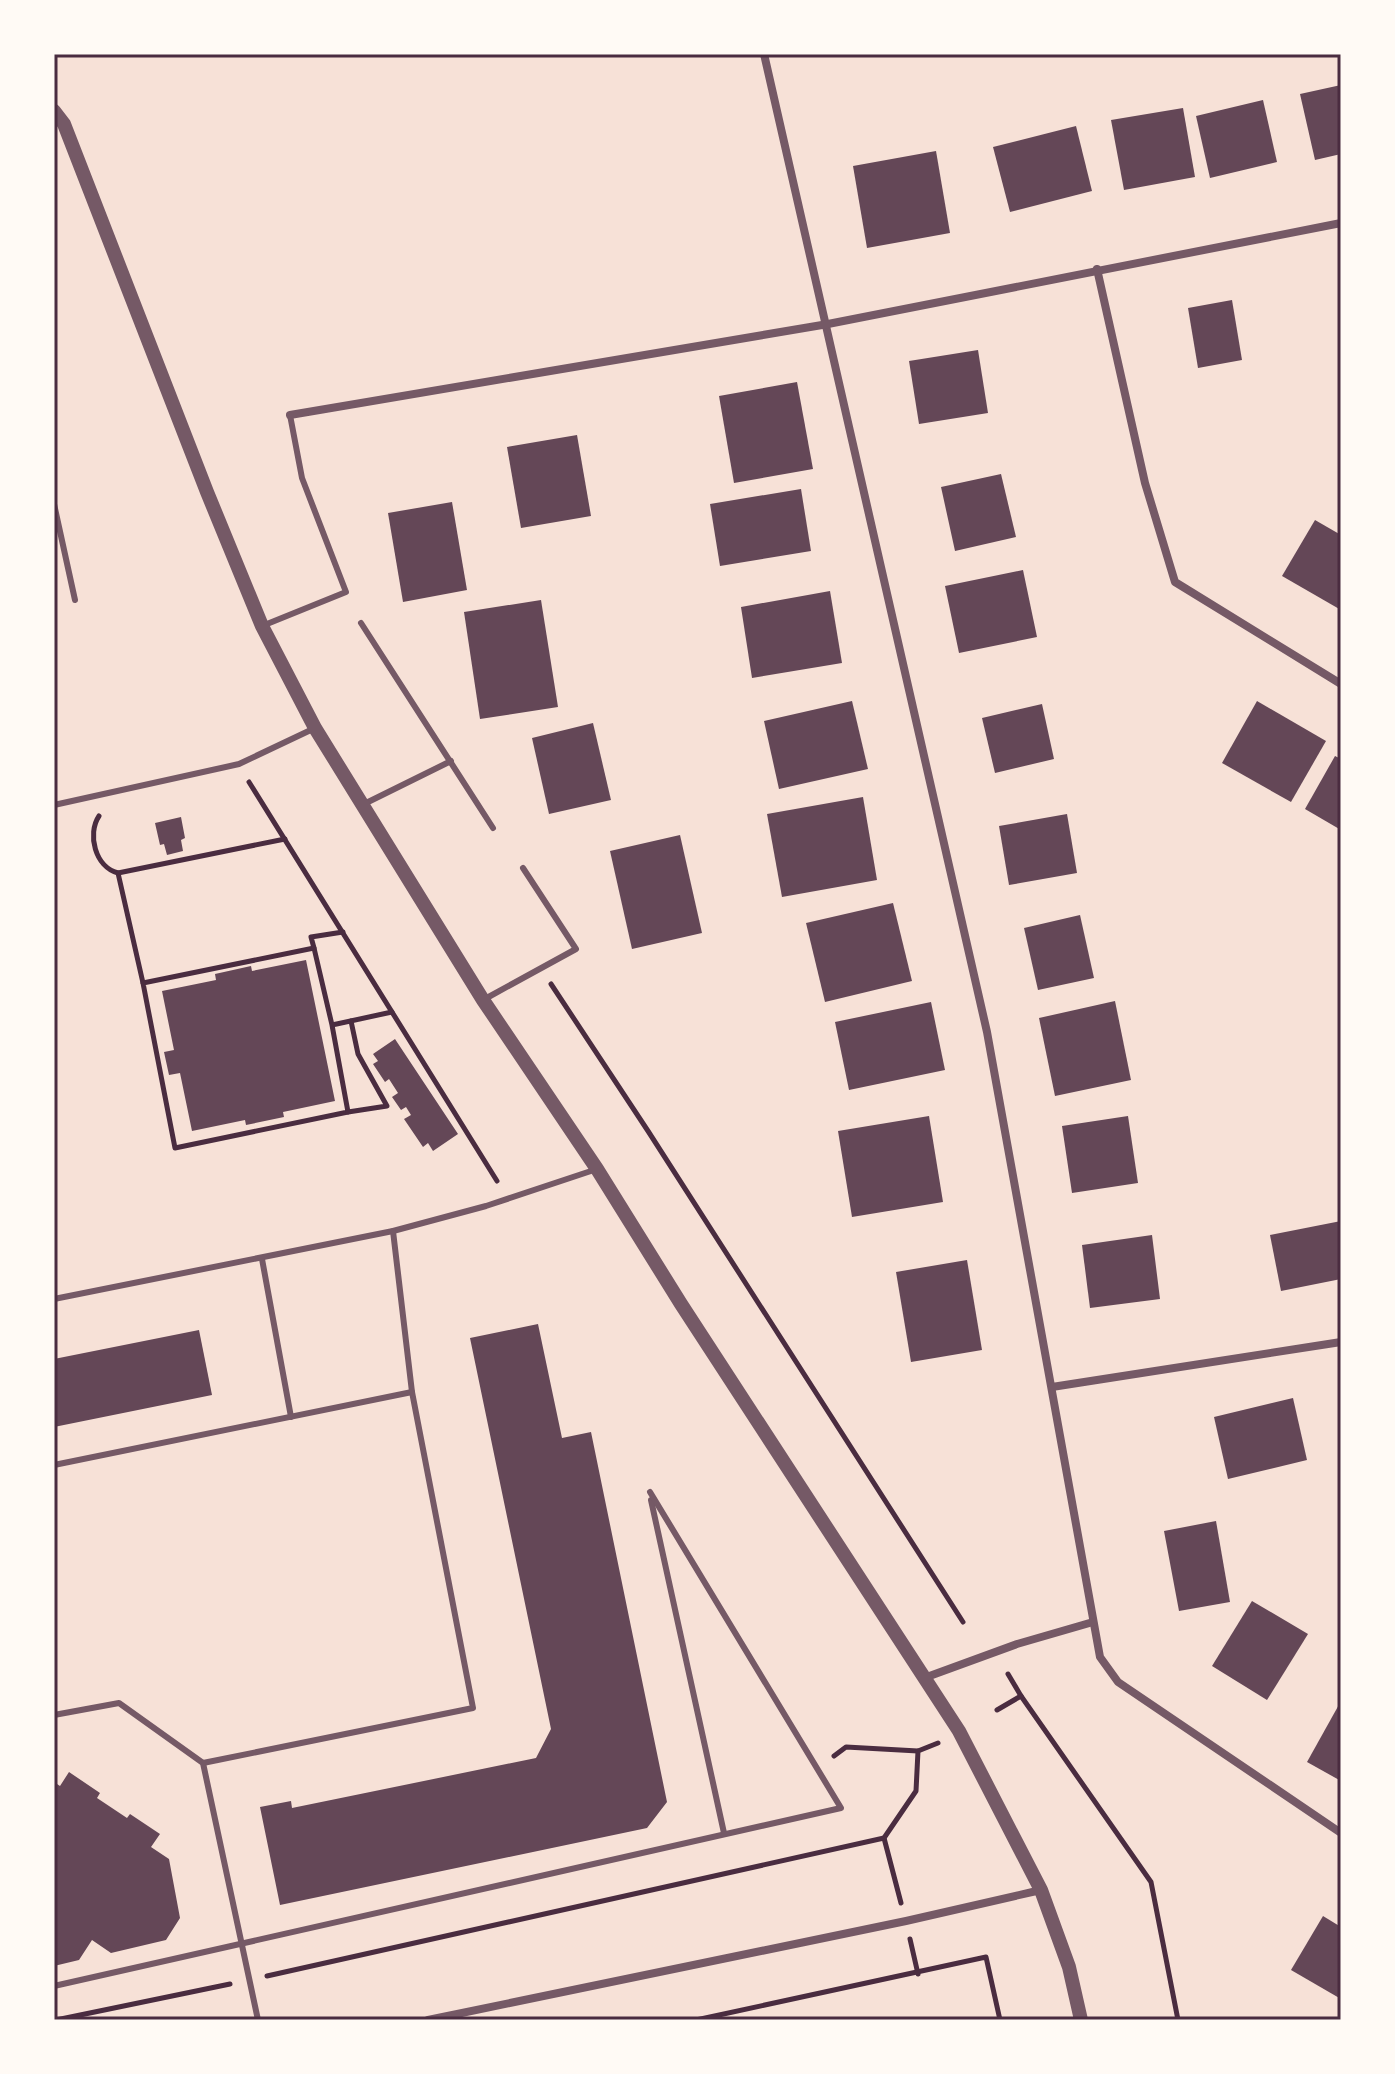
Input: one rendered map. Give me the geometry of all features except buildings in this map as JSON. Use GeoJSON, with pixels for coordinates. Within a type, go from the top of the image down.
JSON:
{"type":"FeatureCollection","features":[{"type":"Feature","properties":{"kind":"street"},"geometry":{"type":"LineString","coordinates":[[764,54],[987,1032],[1100,1657],[1118,1682],[1341,1833]]}},
{"type":"Feature","properties":{"kind":"street"},"geometry":{"type":"LineString","coordinates":[[54,111],[64,124],[262,626],[315,728],[483,1000],[597,1169],[689,1317],[959,1731],[1041,1890],[1069,1967],[1081,2020]]}},
{"type":"Feature","properties":{"kind":"street"},"geometry":{"type":"LineString","coordinates":[[290,415],[828,324],[1341,223]]}},
{"type":"Feature","properties":{"kind":"street"},"geometry":{"type":"LineString","coordinates":[[1097,269],[1145,483],[1175,582],[1341,684]]}},
{"type":"Feature","properties":{"kind":"street"},"geometry":{"type":"LineString","coordinates":[[1052,1387],[1341,1342]]}},
{"type":"Feature","properties":{"kind":"street"},"geometry":{"type":"LineString","coordinates":[[924,1678],[1017,1644],[1093,1622]]}},
{"type":"Feature","properties":{"kind":"street"},"geometry":{"type":"LineString","coordinates":[[428,2020],[1041,1890]]}},
{"type":"Feature","properties":{"kind":"lane"},"geometry":{"type":"LineString","coordinates":[[262,626],[346,592],[302,478],[290,415]]}},
{"type":"Feature","properties":{"kind":"lane"},"geometry":{"type":"LineString","coordinates":[[54,504],[75,600]]}},
{"type":"Feature","properties":{"kind":"lane"},"geometry":{"type":"LineString","coordinates":[[361,623],[493,828]]}},
{"type":"Feature","properties":{"kind":"lane"},"geometry":{"type":"LineString","coordinates":[[54,805],[239,764],[315,728]]}},
{"type":"Feature","properties":{"kind":"lane"},"geometry":{"type":"LineString","coordinates":[[362,805],[451,761]]}},
{"type":"Feature","properties":{"kind":"lane"},"geometry":{"type":"LineString","coordinates":[[483,1000],[576,949],[523,868]]}},
{"type":"Feature","properties":{"kind":"lane"},"geometry":{"type":"LineString","coordinates":[[54,1299],[393,1231],[508,1199],[597,1169]]}},
{"type":"Feature","properties":{"kind":"lane"},"geometry":{"type":"LineString","coordinates":[[203,1763],[473,1708],[412,1392],[393,1231]]}},
{"type":"Feature","properties":{"kind":"lane"},"geometry":{"type":"LineString","coordinates":[[262,1259],[291,1417]]}},
{"type":"Feature","properties":{"kind":"lane"},"geometry":{"type":"LineString","coordinates":[[54,1465],[412,1392]]}},
{"type":"Feature","properties":{"kind":"lane"},"geometry":{"type":"LineString","coordinates":[[54,1986],[841,1808],[650,1492],[724,1833]]}},
{"type":"Feature","properties":{"kind":"lane"},"geometry":{"type":"LineString","coordinates":[[54,1715],[119,1703],[203,1763],[258,2020]]}},
{"type":"Feature","properties":{"kind":"path"},"geometry":{"type":"LineString","coordinates":[[239,764],[508,1199]]}},
{"type":"Feature","properties":{"kind":"path"},"geometry":{"type":"LineString","coordinates":[[102,812],[95,823],[96,850],[103,864],[110,871],[118,873],[285,839]]}},
{"type":"Feature","properties":{"kind":"path"},"geometry":{"type":"LineString","coordinates":[[118,873],[175,1148],[387,1106],[358,1054],[351,1021]]}},
{"type":"Feature","properties":{"kind":"path"},"geometry":{"type":"LineString","coordinates":[[343,932],[311,937],[348,1112]]}},
{"type":"Feature","properties":{"kind":"path"},"geometry":{"type":"LineString","coordinates":[[143,983],[314,948]]}},
{"type":"Feature","properties":{"kind":"path"},"geometry":{"type":"LineString","coordinates":[[541,969],[963,1622]]}},
{"type":"Feature","properties":{"kind":"path"},"geometry":{"type":"LineString","coordinates":[[332,1025],[392,1012]]}},
{"type":"Feature","properties":{"kind":"path"},"geometry":{"type":"LineString","coordinates":[[1008,1674],[1151,1882],[1178,2020]]}},
{"type":"Feature","properties":{"kind":"path"},"geometry":{"type":"LineString","coordinates":[[997,1710],[1021,1696]]}},
{"type":"Feature","properties":{"kind":"path"},"geometry":{"type":"LineString","coordinates":[[819,1768],[846,1747],[918,1751],[942,1741]]}},
{"type":"Feature","properties":{"kind":"path"},"geometry":{"type":"LineString","coordinates":[[56,2020],[884,1838],[916,1791],[918,1751]]}},
{"type":"Feature","properties":{"kind":"path"},"geometry":{"type":"LineString","coordinates":[[696,2020],[986,1957],[1000,2020]]}}]}
